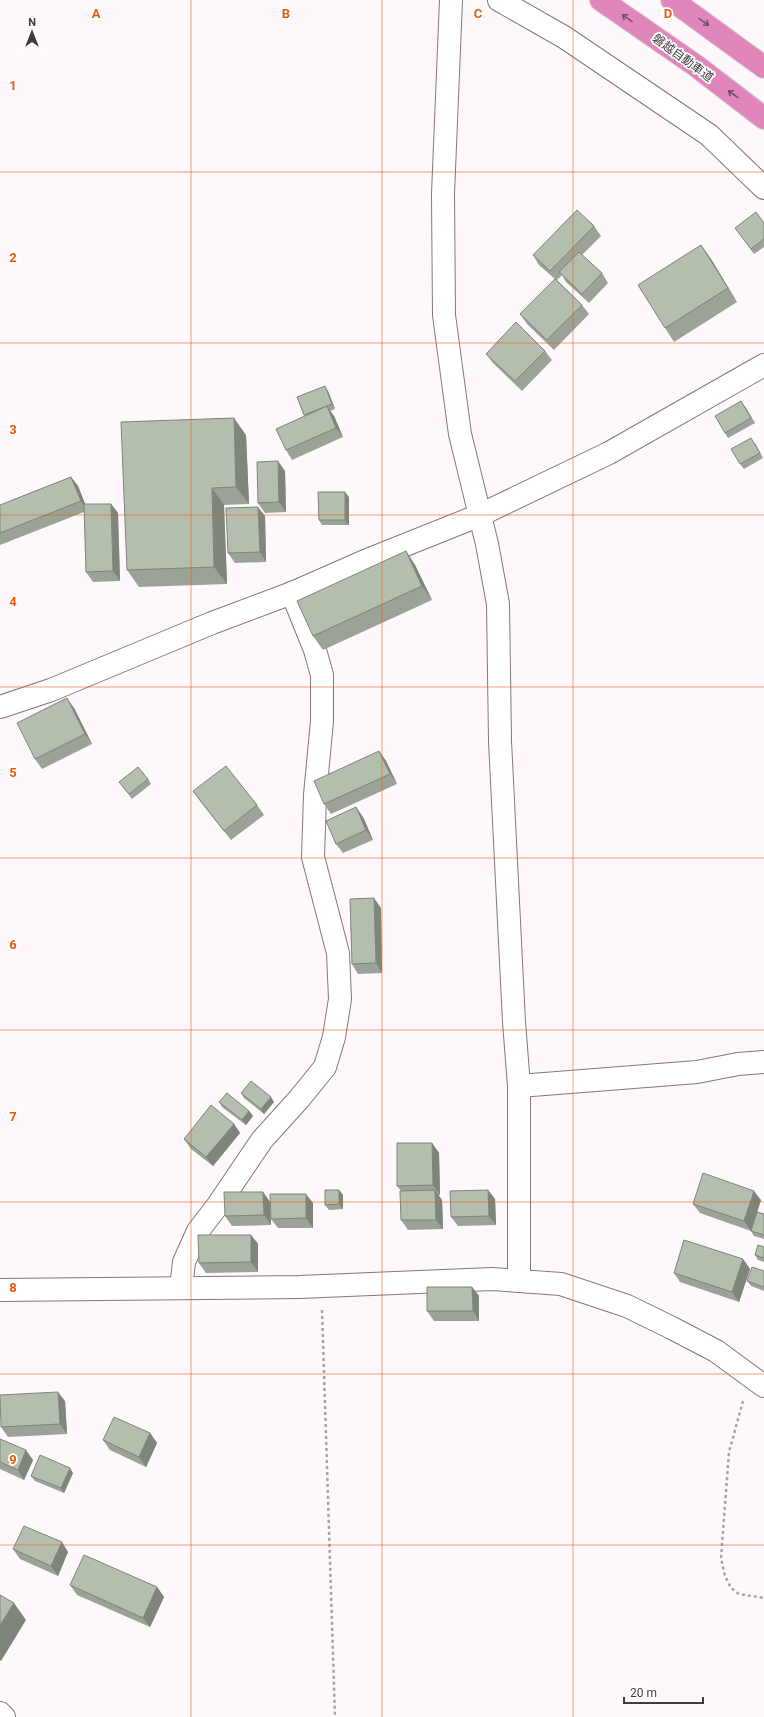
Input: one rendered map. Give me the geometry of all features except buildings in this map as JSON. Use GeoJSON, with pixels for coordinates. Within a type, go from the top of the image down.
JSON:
{"type":"FeatureCollection","features":[{"type":"Feature","properties":{"kind":"highway","name":"磐越自動車道"},"geometry":{"type":"LineString","coordinates":[[601,0],[695,65],[764,118]]}},
{"type":"Feature","properties":{"kind":"highway"},"geometry":{"type":"LineString","coordinates":[[672,0],[764,67]]}},
{"type":"Feature","properties":{"kind":"street"},"geometry":{"type":"LineString","coordinates":[[451,0],[443,194],[444,315],[460,434],[487,544],[498,604],[500,741],[514,1022],[519,1086],[519,1281]]}},
{"type":"Feature","properties":{"kind":"street"},"geometry":{"type":"LineString","coordinates":[[499,0],[564,37],[708,135],[764,188]]}},
{"type":"Feature","properties":{"kind":"street"},"geometry":{"type":"LineString","coordinates":[[0,707],[51,690],[212,623],[292,593],[365,561],[480,515],[609,453],[764,365]]}},
{"type":"Feature","properties":{"kind":"street"},"geometry":{"type":"LineString","coordinates":[[181,1288],[184,1262],[198,1231],[218,1205],[262,1140],[299,1099],[325,1067],[334,1037],[340,999],[338,953],[313,857],[315,795],[322,721],[322,675],[315,650],[292,593]]}},
{"type":"Feature","properties":{"kind":"street"},"geometry":{"type":"LineString","coordinates":[[519,1086],[697,1072],[738,1064],[764,1062]]}},
{"type":"Feature","properties":{"kind":"street"},"geometry":{"type":"LineString","coordinates":[[0,1290],[322,1286],[492,1279],[561,1284],[627,1306],[716,1351],[757,1381]]}},
{"type":"Feature","properties":{"kind":"street"},"geometry":{"type":"LineString","coordinates":[[0,1714],[4,1717]]}},
{"type":"Feature","properties":{"kind":"path"},"geometry":{"type":"LineString","coordinates":[[322,1286],[335,1717]]}},
{"type":"Feature","properties":{"kind":"path"},"geometry":{"type":"LineString","coordinates":[[757,1381],[729,1452],[721,1558],[725,1576],[731,1588],[739,1594],[764,1598]]}}]}
